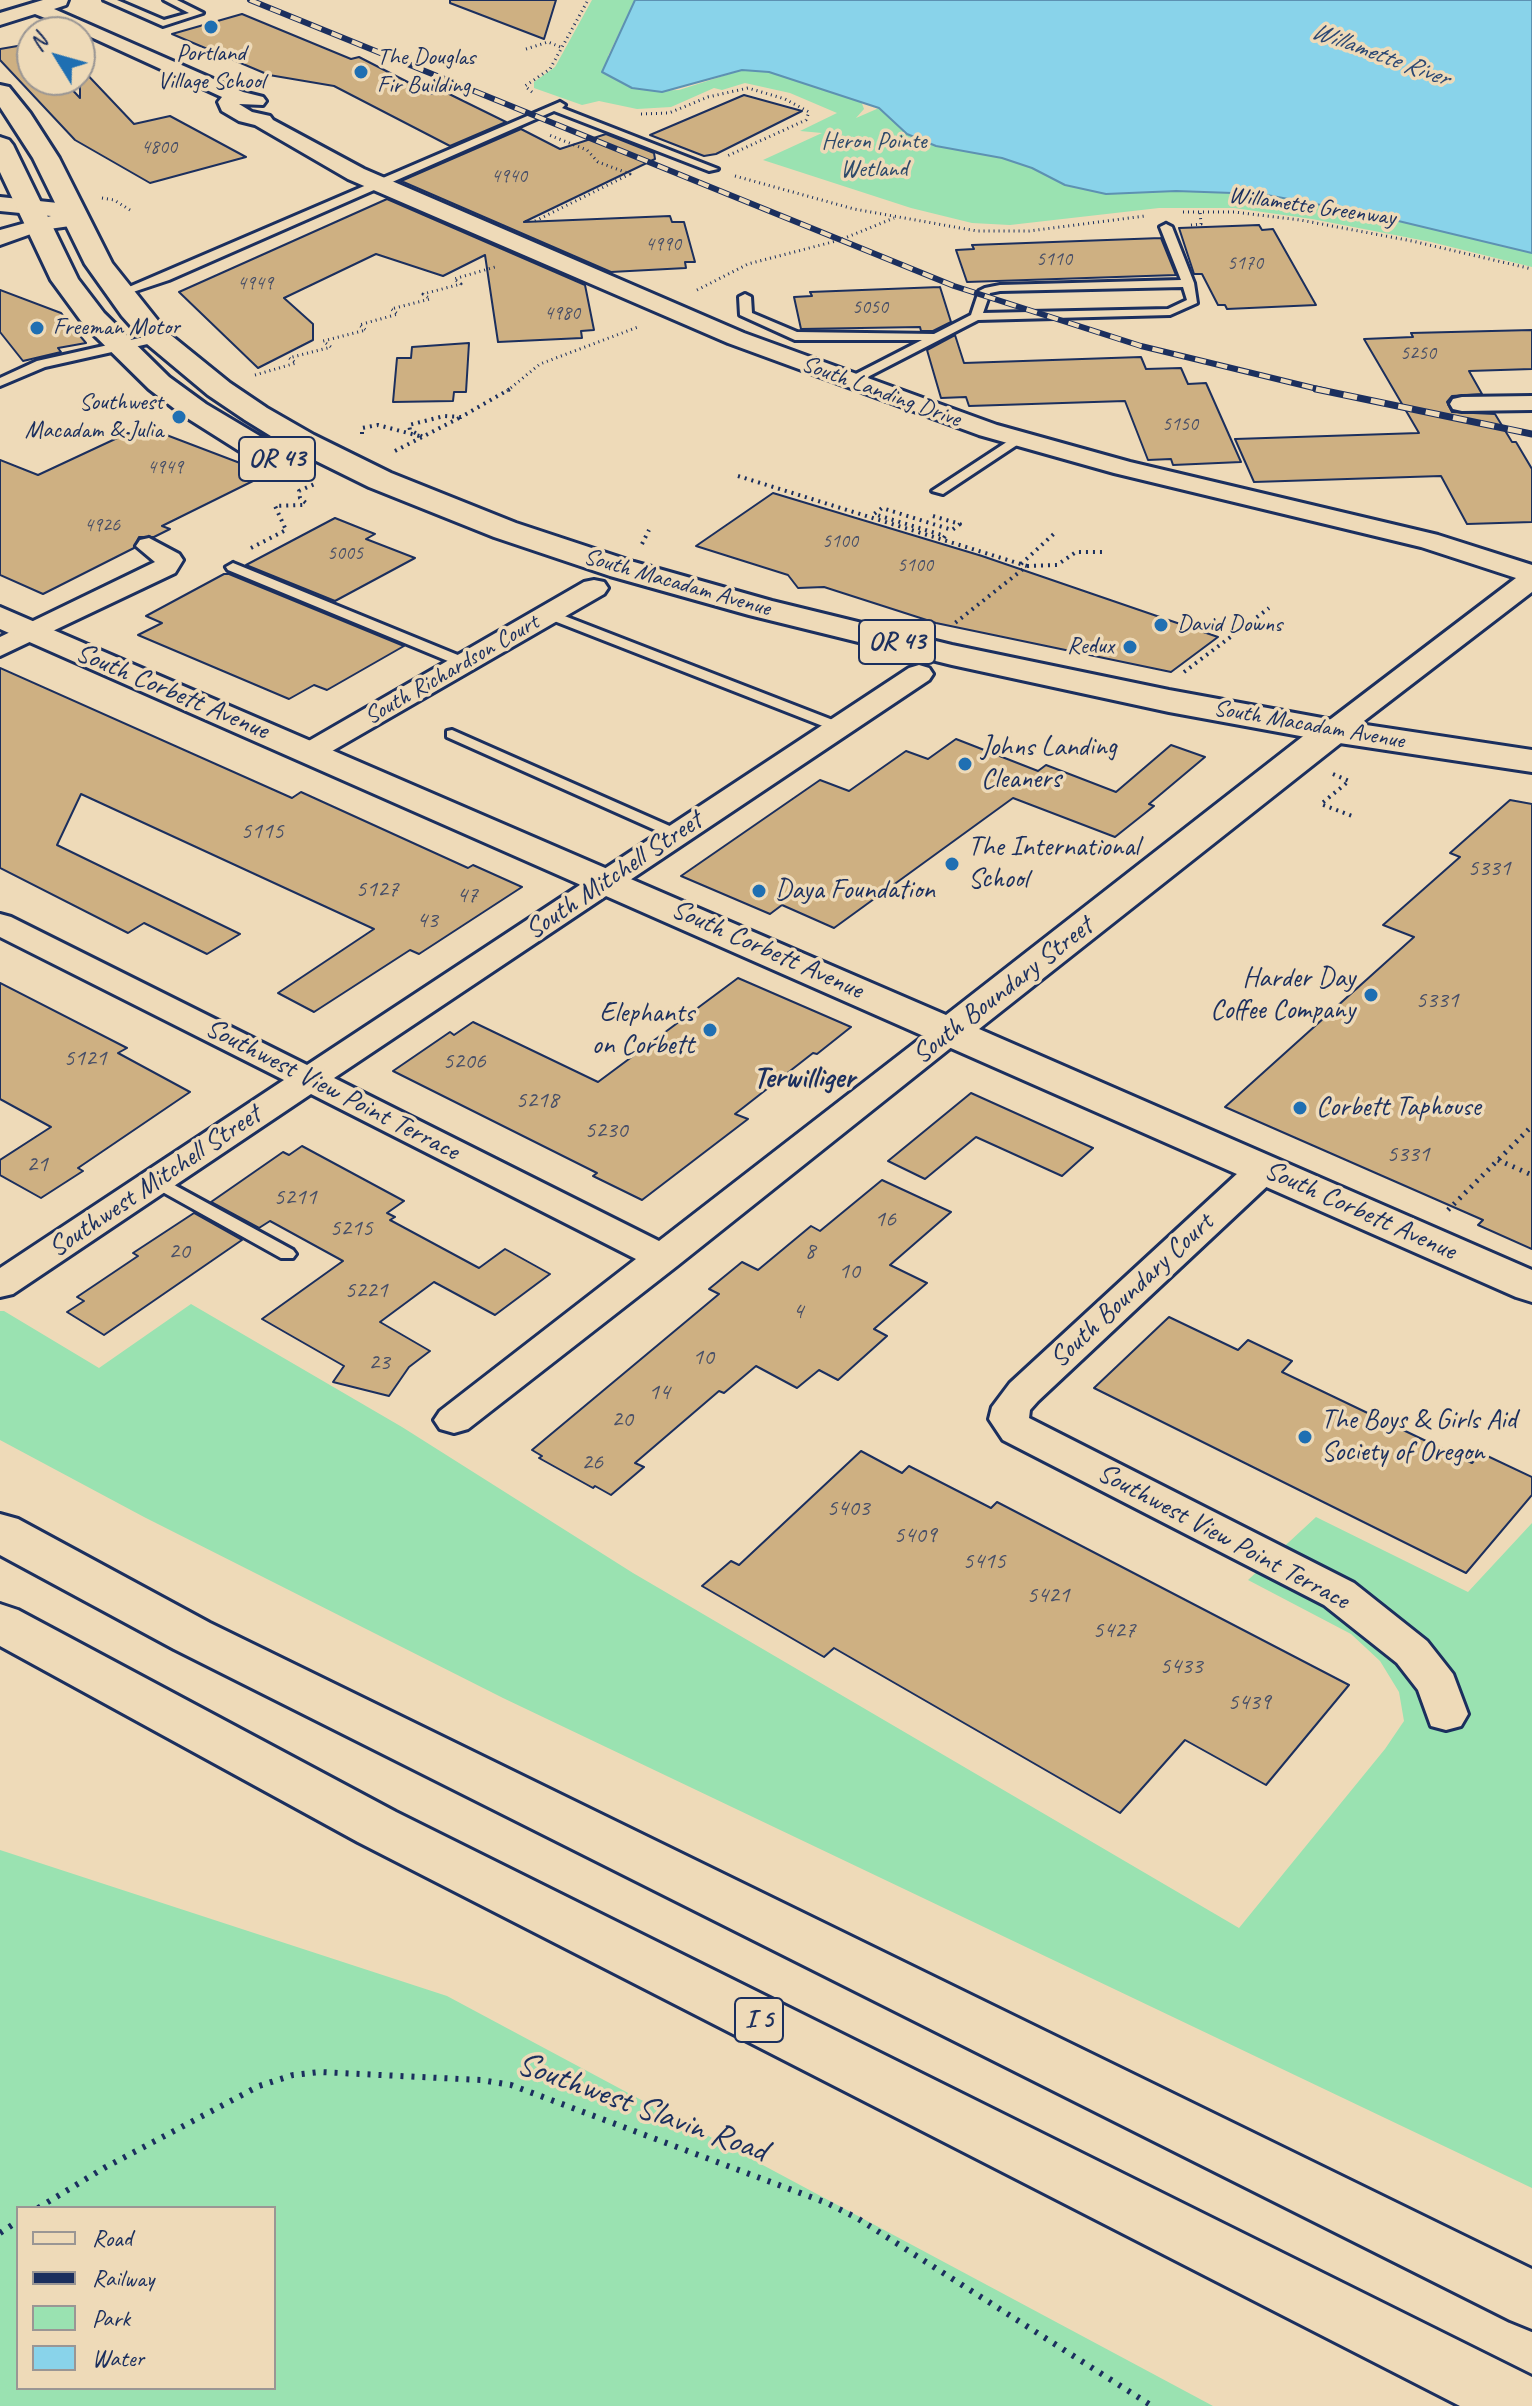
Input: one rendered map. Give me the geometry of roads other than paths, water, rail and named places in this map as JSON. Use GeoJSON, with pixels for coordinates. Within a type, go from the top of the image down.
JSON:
{"type":"FeatureCollection","features":[{"type":"Feature","properties":{"kind":"main road","name":"South Macadam Avenue"},"geometry":{"type":"LineString","coordinates":[[0,92],[18,113],[46,158],[99,264],[132,310],[157,338],[215,385],[303,442],[357,469],[505,530],[622,569],[739,602],[1056,678],[1321,751],[1532,761]]}},
{"type":"Feature","properties":{"kind":"main road","name":"South Macadam Avenue"},"geometry":{"type":"LineString","coordinates":[[0,145],[65,280],[119,346],[195,410],[295,468],[392,515],[471,547],[594,588],[772,638],[919,674],[1122,718],[1532,786]]}},
{"type":"Feature","properties":{"kind":"main road"},"geometry":{"type":"LineString","coordinates":[[594,588],[619,583],[655,586],[739,602]]}},
{"type":"Feature","properties":{"kind":"main road","name":"South Corbett Avenue"},"geometry":{"type":"LineString","coordinates":[[0,617],[1532,1287]]}},
{"type":"Feature","properties":{"kind":"main road","name":"South Boundary Street"},"geometry":{"type":"LineString","coordinates":[[951,1031],[1321,751]]}},
{"type":"Feature","properties":{"kind":"main road"},"geometry":{"type":"LineString","coordinates":[[0,1532],[207,1643],[1532,2300]]}},
{"type":"Feature","properties":{"kind":"main road","name":"I 5"},"geometry":{"type":"LineString","coordinates":[[0,1623],[377,1827],[1525,2406]]}},
{"type":"Feature","properties":{"kind":"street"},"geometry":{"type":"LineString","coordinates":[[0,19],[61,0]]}},
{"type":"Feature","properties":{"kind":"street","name":"South Landing Drive"},"geometry":{"type":"LineString","coordinates":[[37,8],[236,96],[227,106],[246,117],[263,120],[323,157],[379,184],[746,342],[850,382],[1019,438],[1184,484],[1419,538],[1527,587]]}},
{"type":"Feature","properties":{"kind":"street"},"geometry":{"type":"LineString","coordinates":[[0,204],[36,217],[74,215]]}},
{"type":"Feature","properties":{"kind":"street"},"geometry":{"type":"LineString","coordinates":[[0,238],[36,217]]}},
{"type":"Feature","properties":{"kind":"street"},"geometry":{"type":"LineString","coordinates":[[1462,404],[1532,403]]}},
{"type":"Feature","properties":{"kind":"street"},"geometry":{"type":"LineString","coordinates":[[0,648],[165,567],[170,560],[149,546]]}},
{"type":"Feature","properties":{"kind":"street","name":"South Boundary Street"},"geometry":{"type":"LineString","coordinates":[[1321,751],[1527,587]]}},
{"type":"Feature","properties":{"kind":"street","name":"South Richardson Court"},"geometry":{"type":"LineString","coordinates":[[310,752],[594,588]]}},
{"type":"Feature","properties":{"kind":"street","name":"South Mitchell Street"},"geometry":{"type":"LineString","coordinates":[[311,1079],[919,674]]}},
{"type":"Feature","properties":{"kind":"street","name":"Southwest View Point Terrace"},"geometry":{"type":"LineString","coordinates":[[0,924],[664,1258]]}},
{"type":"Feature","properties":{"kind":"street","name":"South Boundary Street"},"geometry":{"type":"LineString","coordinates":[[454,1420],[951,1031]]}},
{"type":"Feature","properties":{"kind":"street","name":"Southwest Mitchell Street"},"geometry":{"type":"LineString","coordinates":[[0,1285],[311,1079]]}},
{"type":"Feature","properties":{"kind":"street","name":"South Boundary Court"},"geometry":{"type":"LineString","coordinates":[[1009,1419],[1011,1407],[1024,1392],[1264,1169]]}},
{"type":"Feature","properties":{"kind":"street","name":"Southwest View Point Terrace"},"geometry":{"type":"LineString","coordinates":[[1009,1419],[1017,1430],[1339,1594],[1412,1652],[1438,1685],[1446,1714]]}},
{"type":"Feature","properties":{"kind":"lane"},"geometry":{"type":"LineString","coordinates":[[109,0],[163,23],[198,13],[169,0]]}},
{"type":"Feature","properties":{"kind":"lane"},"geometry":{"type":"LineString","coordinates":[[121,293],[148,286],[557,106],[713,169]]}},
{"type":"Feature","properties":{"kind":"lane"},"geometry":{"type":"LineString","coordinates":[[850,382],[976,317],[1170,312],[1193,301],[1166,227]]}},
{"type":"Feature","properties":{"kind":"lane"},"geometry":{"type":"LineString","coordinates":[[976,317],[981,295],[1000,288],[1188,283]]}},
{"type":"Feature","properties":{"kind":"lane"},"geometry":{"type":"LineString","coordinates":[[745,297],[746,315],[795,336],[895,335],[935,338]]}},
{"type":"Feature","properties":{"kind":"lane"},"geometry":{"type":"LineString","coordinates":[[0,382],[41,364],[157,338]]}},
{"type":"Feature","properties":{"kind":"lane"},"geometry":{"type":"LineString","coordinates":[[938,491],[1019,438]]}},
{"type":"Feature","properties":{"kind":"lane"},"geometry":{"type":"LineString","coordinates":[[233,567],[465,663]]}},
{"type":"Feature","properties":{"kind":"lane"},"geometry":{"type":"LineString","coordinates":[[549,614],[838,727]]}},
{"type":"Feature","properties":{"kind":"lane"},"geometry":{"type":"LineString","coordinates":[[452,734],[676,834]]}},
{"type":"Feature","properties":{"kind":"lane"},"geometry":{"type":"LineString","coordinates":[[156,1181],[287,1254]]}},
{"type":"Feature","properties":{"kind":"water","name":"Willamette River"},"geometry":{"type":"Polygon","coordinates":[[[635,0],[1532,0],[1532,253],[1365,213],[1261,194],[1176,191],[1106,194],[1065,185],[1032,168],[1002,158],[936,146],[907,134],[879,108],[769,72],[742,70],[662,92],[632,88],[602,72],[635,0]]]}},
{"type":"Feature","properties":{"kind":"railway"},"geometry":{"type":"LineString","coordinates":[[250,0],[954,286],[1141,346],[1326,391]]}},
{"type":"Feature","properties":{"kind":"railway"},"geometry":{"type":"LineString","coordinates":[[1316,389],[1532,434]]}},
{"type":"Feature","properties":{"kind":"place","name":"Portland Village School"},"geometry":{"type":"Point","coordinates":[211,27]}},
{"type":"Feature","properties":{"kind":"place","name":"The Douglas Fir Building"},"geometry":{"type":"Point","coordinates":[361,72]}},
{"type":"Feature","properties":{"kind":"place","name":"Freeman Motor"},"geometry":{"type":"Point","coordinates":[37,328]}},
{"type":"Feature","properties":{"kind":"place","name":"Southwest Macadam & Julia"},"geometry":{"type":"Point","coordinates":[179,417]}},
{"type":"Feature","properties":{"kind":"place","name":"David Downs"},"geometry":{"type":"Point","coordinates":[1161,625]}},
{"type":"Feature","properties":{"kind":"place","name":"Redux"},"geometry":{"type":"Point","coordinates":[1130,647]}},
{"type":"Feature","properties":{"kind":"place","name":"Johns Landing Cleaners"},"geometry":{"type":"Point","coordinates":[965,764]}},
{"type":"Feature","properties":{"kind":"place","name":"The International School"},"geometry":{"type":"Point","coordinates":[952,864]}},
{"type":"Feature","properties":{"kind":"place","name":"Daya Foundation"},"geometry":{"type":"Point","coordinates":[759,891]}},
{"type":"Feature","properties":{"kind":"place","name":"Harder Day Coffee Company"},"geometry":{"type":"Point","coordinates":[1371,995]}},
{"type":"Feature","properties":{"kind":"place","name":"Elephants on Corbett"},"geometry":{"type":"Point","coordinates":[710,1030]}},
{"type":"Feature","properties":{"kind":"place","name":"Corbett Taphouse"},"geometry":{"type":"Point","coordinates":[1300,1108]}},
{"type":"Feature","properties":{"kind":"place","name":"The Boys & Girls Aid Society of Oregon"},"geometry":{"type":"Point","coordinates":[1305,1437]}},
{"type":"Feature","properties":{"kind":"district","name":"Terwilliger"},"geometry":{"type":"Point","coordinates":[804,1079]}},
{"type":"Feature","properties":{"kind":"park label","name":"Heron Pointe Wetland"},"geometry":{"type":"Point","coordinates":[874,156]}}]}
